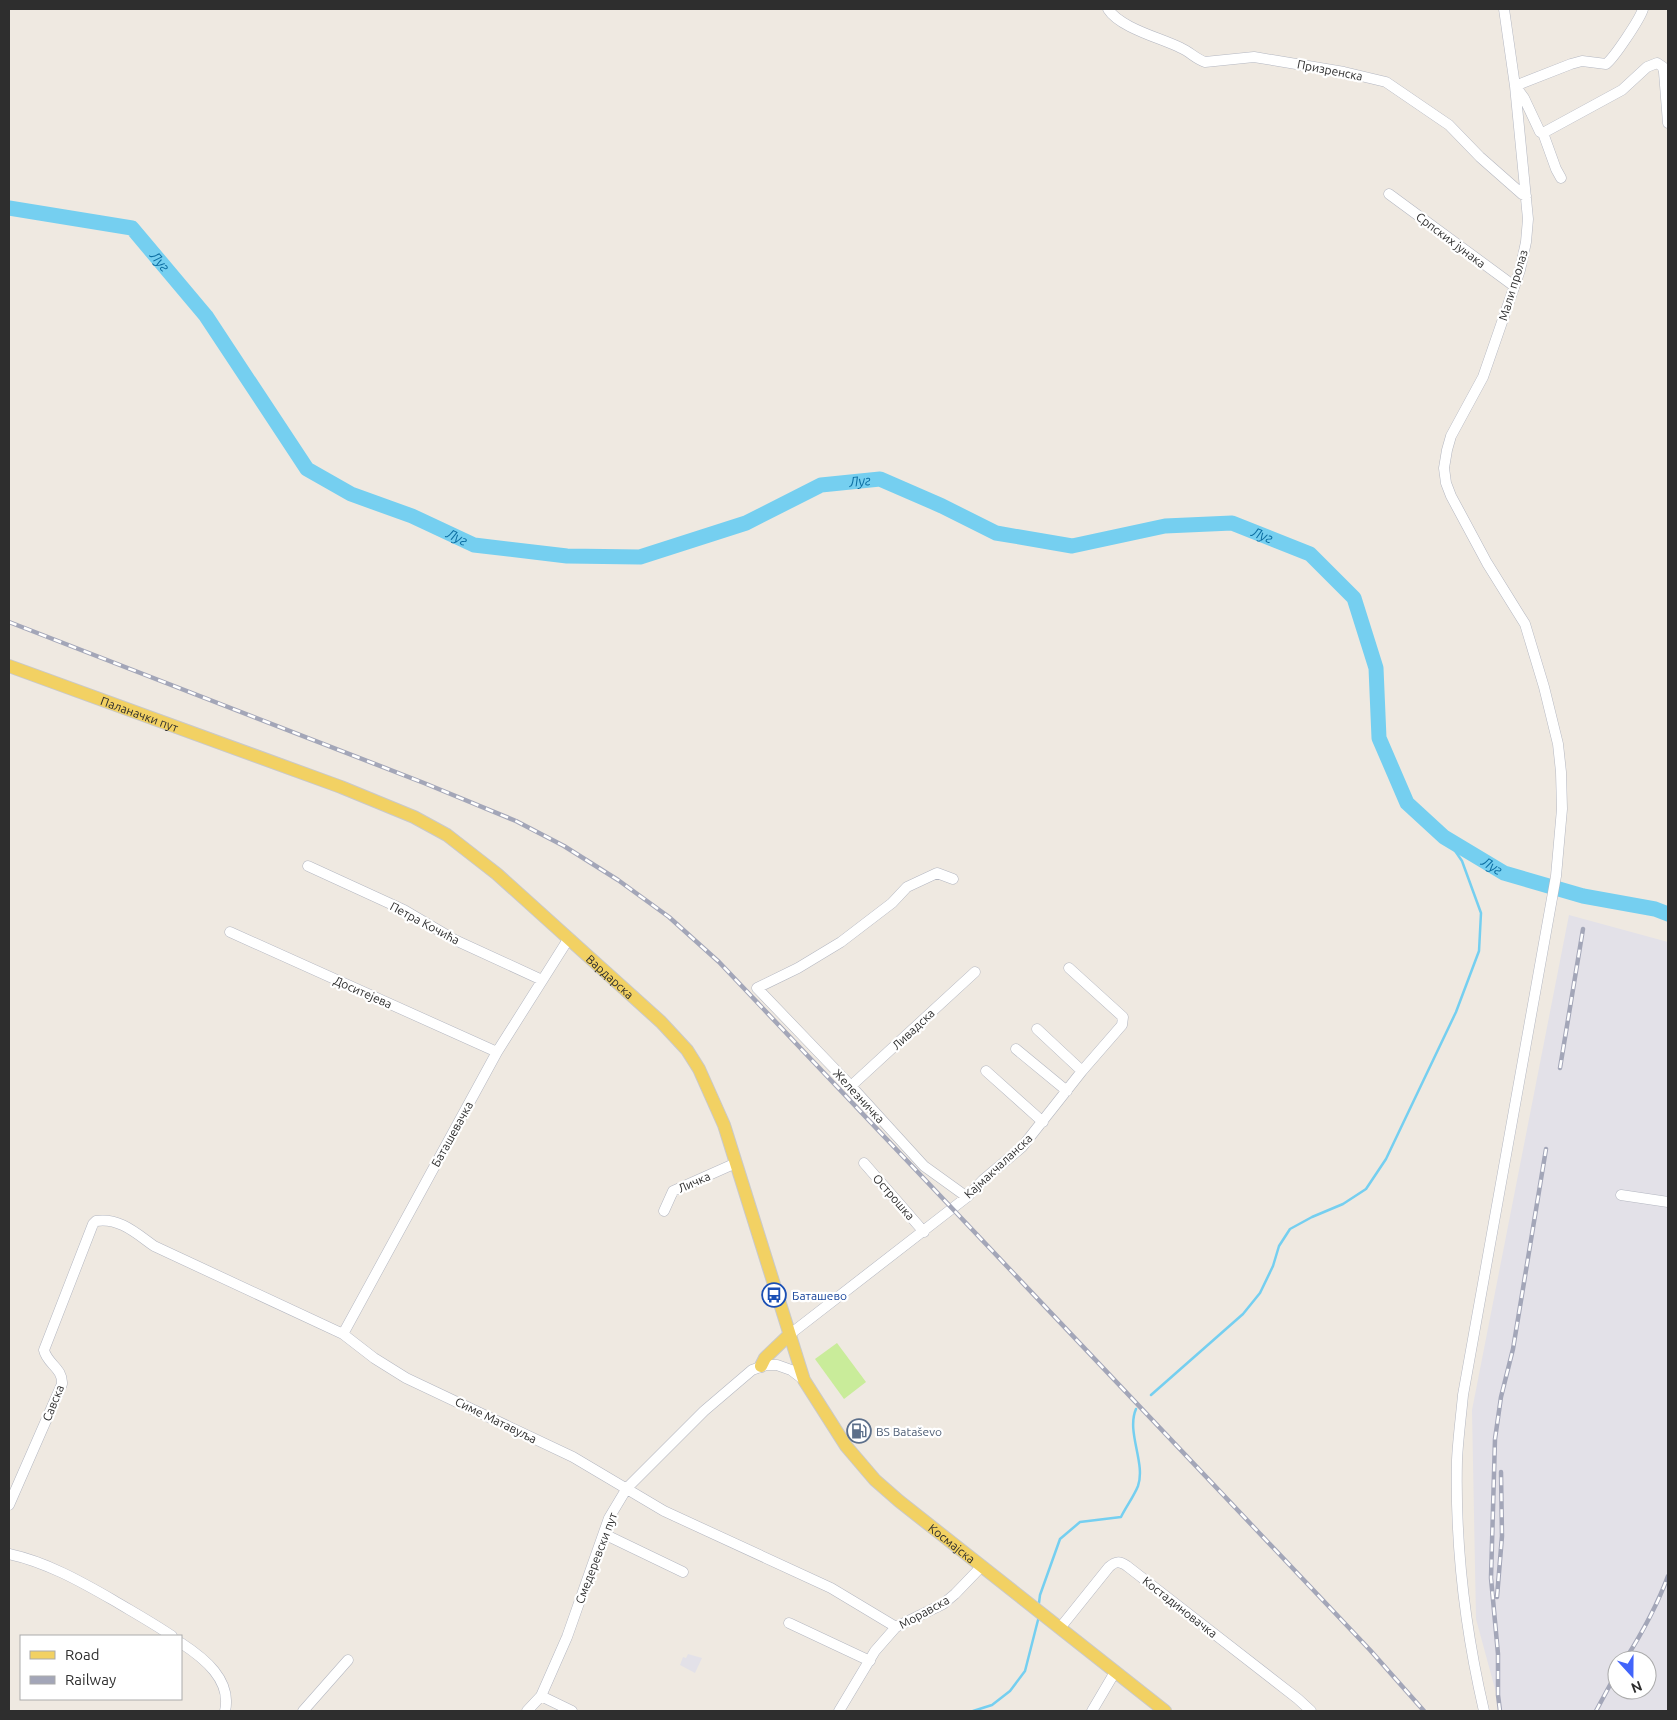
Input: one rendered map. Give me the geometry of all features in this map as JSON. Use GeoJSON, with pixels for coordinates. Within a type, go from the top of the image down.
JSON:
{"type":"FeatureCollection","features":[{"type":"Feature","properties":{"kind":"main road","name":"Паланачки пут"},"geometry":{"type":"LineString","coordinates":[[9,666],[269,761]]}},
{"type":"Feature","properties":{"kind":"main road","name":"Вардарска"},"geometry":{"type":"LineString","coordinates":[[269,761],[380,802],[434,827],[464,847],[569,938],[661,1022],[687,1050],[700,1069],[721,1116],[789,1335]]}},
{"type":"Feature","properties":{"kind":"main road"},"geometry":{"type":"LineString","coordinates":[[761,1366],[766,1358],[789,1335]]}},
{"type":"Feature","properties":{"kind":"main road","name":"Космајска"},"geometry":{"type":"LineString","coordinates":[[789,1335],[804,1380],[846,1446],[870,1474],[899,1501],[1163,1711]]}},
{"type":"Feature","properties":{"kind":"street","name":"Призренска"},"geometry":{"type":"LineString","coordinates":[[1108,9],[1124,23],[1183,49],[1198,60],[1205,62],[1254,57],[1344,72],[1386,82],[1449,125],[1480,157],[1526,196]]}},
{"type":"Feature","properties":{"kind":"street","name":"Мали пролаз"},"geometry":{"type":"LineString","coordinates":[[1484,1711],[1465,1616],[1458,1537],[1457,1459],[1463,1395],[1556,876],[1562,819],[1561,772],[1558,744],[1525,624],[1487,563],[1448,490],[1444,468],[1451,436],[1483,376],[1520,270],[1526,242],[1528,219],[1516,86],[1504,9]]}},
{"type":"Feature","properties":{"kind":"street"},"geometry":{"type":"LineString","coordinates":[[1561,178],[1543,133],[1540,132],[1524,98],[1516,86],[1582,61],[1600,64],[1609,62],[1615,56],[1640,17],[1643,9]]}},
{"type":"Feature","properties":{"kind":"street"},"geometry":{"type":"LineString","coordinates":[[1543,133],[1622,90],[1646,67],[1657,63],[1663,67],[1664,72],[1668,123]]}},
{"type":"Feature","properties":{"kind":"street","name":"Српских јунака"},"geometry":{"type":"LineString","coordinates":[[1389,194],[1514,286]]}},
{"type":"Feature","properties":{"kind":"street","name":"Петра Кочића"},"geometry":{"type":"LineString","coordinates":[[308,866],[404,910],[455,940],[542,980]]}},
{"type":"Feature","properties":{"kind":"street","name":"Железничка"},"geometry":{"type":"LineString","coordinates":[[953,879],[936,873],[923,878],[908,887],[892,903],[841,942],[798,968],[757,988],[924,1166],[967,1197]]}},
{"type":"Feature","properties":{"kind":"street","name":"Доситејева"},"geometry":{"type":"LineString","coordinates":[[230,932],[497,1052]]}},
{"type":"Feature","properties":{"kind":"street","name":"Баташевачка"},"geometry":{"type":"LineString","coordinates":[[343,1334],[497,1052],[569,938]]}},
{"type":"Feature","properties":{"kind":"street","name":"Кајмакчаланска"},"geometry":{"type":"LineString","coordinates":[[789,1335],[924,1232],[967,1197],[983,1180],[1022,1147],[1082,1071],[1122,1025],[1123,1017],[1069,968]]}},
{"type":"Feature","properties":{"kind":"street","name":"Ливадска"},"geometry":{"type":"LineString","coordinates":[[851,1086],[975,972]]}},
{"type":"Feature","properties":{"kind":"street"},"geometry":{"type":"LineString","coordinates":[[1037,1029],[1082,1071]]}},
{"type":"Feature","properties":{"kind":"street"},"geometry":{"type":"LineString","coordinates":[[1016,1049],[1067,1091]]}},
{"type":"Feature","properties":{"kind":"street"},"geometry":{"type":"LineString","coordinates":[[986,1070],[1043,1122]]}},
{"type":"Feature","properties":{"kind":"street","name":"Личка"},"geometry":{"type":"LineString","coordinates":[[664,1211],[674,1191],[736,1163]]}},
{"type":"Feature","properties":{"kind":"street","name":"Острошка"},"geometry":{"type":"LineString","coordinates":[[864,1163],[924,1232]]}},
{"type":"Feature","properties":{"kind":"street"},"geometry":{"type":"LineString","coordinates":[[1621,1195],[1668,1202]]}},
{"type":"Feature","properties":{"kind":"street","name":"Симе Матавуља"},"geometry":{"type":"LineString","coordinates":[[96,1220],[109,1220],[126,1226],[154,1246],[343,1334],[374,1358],[406,1378],[565,1453],[664,1511],[830,1588],[896,1627]]}},
{"type":"Feature","properties":{"kind":"street","name":"Савска"},"geometry":{"type":"LineString","coordinates":[[9,1506],[61,1388],[60,1372],[46,1357],[44,1350],[96,1220]]}},
{"type":"Feature","properties":{"kind":"street"},"geometry":{"type":"LineString","coordinates":[[761,1366],[774,1364],[795,1373],[804,1380]]}},
{"type":"Feature","properties":{"kind":"street","name":"Смедеревски пут"},"geometry":{"type":"LineString","coordinates":[[527,1711],[541,1696],[567,1637],[609,1518],[627,1488],[742,1376],[761,1366]]}},
{"type":"Feature","properties":{"kind":"street"},"geometry":{"type":"LineString","coordinates":[[604,1534],[683,1572]]}},
{"type":"Feature","properties":{"kind":"street"},"geometry":{"type":"LineString","coordinates":[[9,1554],[32,1560],[60,1572],[152,1622],[171,1635]]}},
{"type":"Feature","properties":{"kind":"street","name":"Костадиновачка"},"geometry":{"type":"LineString","coordinates":[[1060,1628],[1109,1567],[1115,1562],[1119,1562],[1127,1566],[1233,1648],[1311,1711]]}},
{"type":"Feature","properties":{"kind":"street","name":"Моравска"},"geometry":{"type":"LineString","coordinates":[[839,1711],[875,1652],[896,1627],[943,1604],[981,1567]]}},
{"type":"Feature","properties":{"kind":"street"},"geometry":{"type":"LineString","coordinates":[[790,1623],[870,1661]]}},
{"type":"Feature","properties":{"kind":"street"},"geometry":{"type":"LineString","coordinates":[[182,1644],[205,1660],[220,1679],[226,1696],[225,1711]]}},
{"type":"Feature","properties":{"kind":"street"},"geometry":{"type":"LineString","coordinates":[[303,1711],[348,1660]]}},
{"type":"Feature","properties":{"kind":"street"},"geometry":{"type":"LineString","coordinates":[[1092,1711],[1114,1672]]}},
{"type":"Feature","properties":{"kind":"street"},"geometry":{"type":"LineString","coordinates":[[541,1696],[572,1711]]}},
{"type":"Feature","properties":{"kind":"shaded area"},"geometry":{"type":"Polygon","coordinates":[[[1569,915],[1668,942],[1668,1711],[1501,1711],[1476,1619],[1472,1410],[1569,915]]]}},
{"type":"Feature","properties":{"kind":"shaded area"},"geometry":{"type":"Polygon","coordinates":[[[688,1654],[702,1658],[695,1673],[680,1665],[683,1657],[686,1658],[688,1654]]]}},
{"type":"Feature","properties":{"kind":"green space"},"geometry":{"type":"Polygon","coordinates":[[[837,1343],[866,1382],[844,1399],[815,1359],[837,1343]]]}},
{"type":"Feature","properties":{"kind":"waterway","name":"Луг"},"geometry":{"type":"LineString","coordinates":[[9,208],[132,228],[206,316],[307,469],[351,494],[412,516],[474,545],[567,556],[640,557],[746,523],[821,485],[880,479],[942,506],[996,533],[1072,546],[1165,526],[1232,523],[1310,554],[1354,598],[1376,668],[1379,738],[1407,803],[1444,837],[1504,873],[1583,896],[1655,909],[1668,914]]}},
{"type":"Feature","properties":{"kind":"waterway"},"geometry":{"type":"LineString","coordinates":[[1151,1395],[1243,1314],[1260,1293],[1273,1266],[1279,1246],[1290,1229],[1343,1204],[1366,1189],[1386,1159],[1456,1012],[1479,951],[1481,913],[1462,861],[1447,839]]}},
{"type":"Feature","properties":{"kind":"waterway"},"geometry":{"type":"LineString","coordinates":[[1039,1603],[1040,1595],[1060,1539],[1080,1522],[1121,1517],[1136,1490],[1140,1477],[1133,1428],[1136,1409]]}},
{"type":"Feature","properties":{"kind":"waterway"},"geometry":{"type":"LineString","coordinates":[[973,1711],[992,1705],[1010,1691],[1025,1671],[1038,1620]]}},
{"type":"Feature","properties":{"kind":"railway"},"geometry":{"type":"LineString","coordinates":[[9,622],[424,783],[516,821],[564,846],[618,880],[669,917],[719,962],[1370,1650],[1424,1711]]}},
{"type":"Feature","properties":{"kind":"railway"},"geometry":{"type":"LineString","coordinates":[[1560,1068],[1583,929]]}},
{"type":"Feature","properties":{"kind":"railway"},"geometry":{"type":"LineString","coordinates":[[1500,1711],[1498,1654],[1491,1578],[1495,1439],[1501,1397],[1513,1349],[1546,1149]]}},
{"type":"Feature","properties":{"kind":"railway"},"geometry":{"type":"LineString","coordinates":[[1497,1597],[1502,1536],[1501,1472]]}},
{"type":"Feature","properties":{"kind":"railway"},"geometry":{"type":"LineString","coordinates":[[1631,1650],[1649,1619],[1668,1576]]}},
{"type":"Feature","properties":{"kind":"railway"},"geometry":{"type":"LineString","coordinates":[[1596,1711],[1607,1691]]}},
{"type":"Feature","properties":{"kind":"place","name":"Баташево"},"geometry":{"type":"Point","coordinates":[774,1295]}},
{"type":"Feature","properties":{"kind":"place","name":"BS Bataševo"},"geometry":{"type":"Point","coordinates":[859,1431]}}]}
